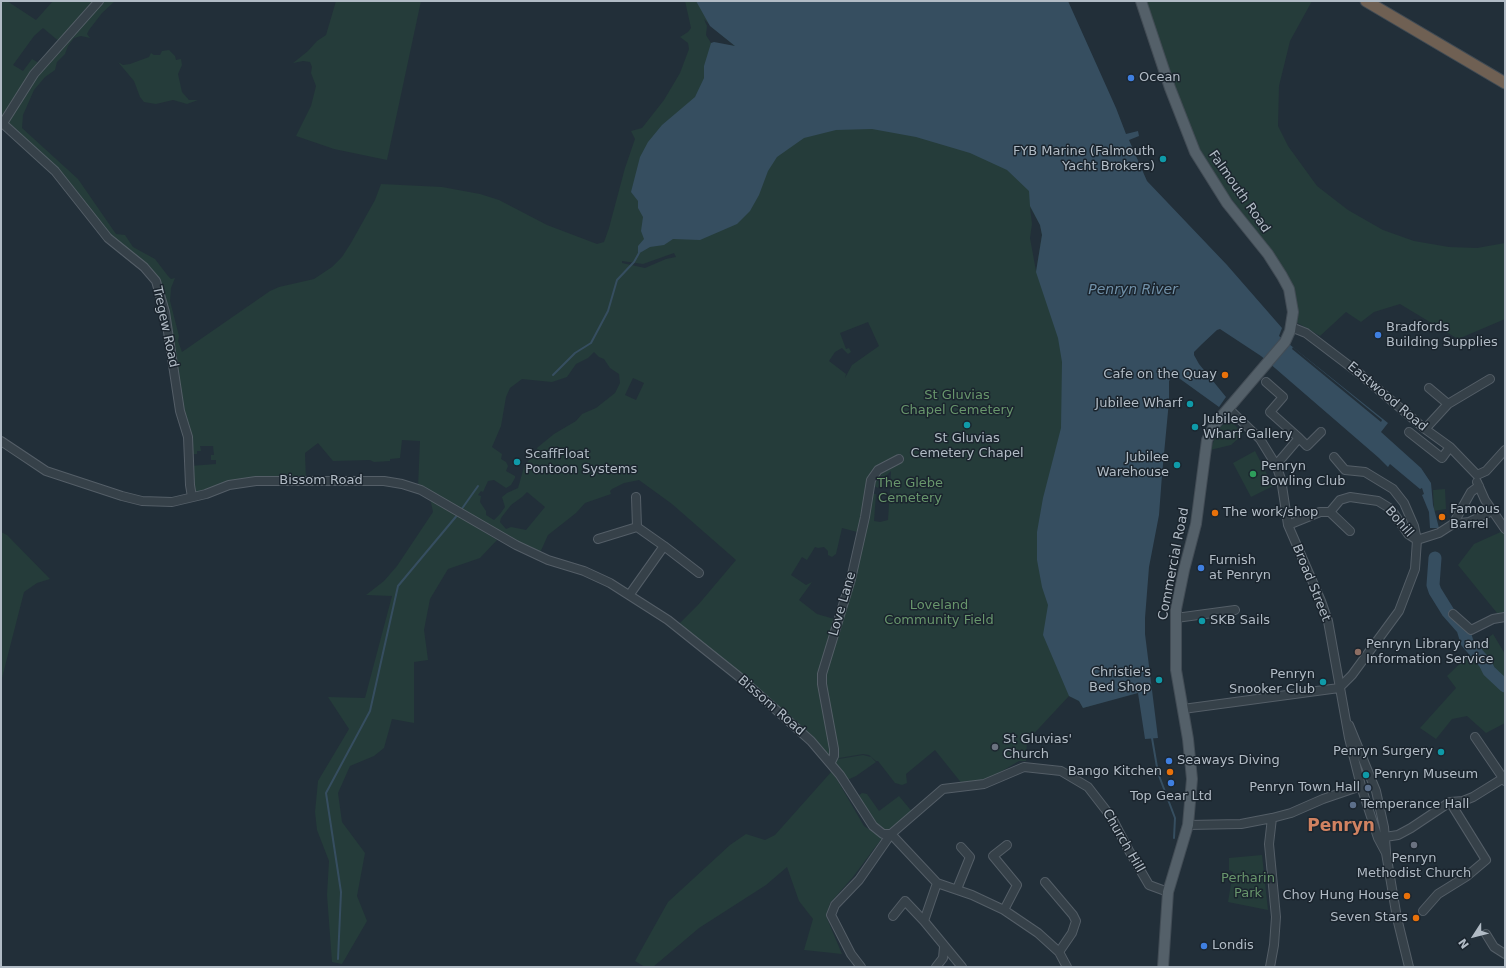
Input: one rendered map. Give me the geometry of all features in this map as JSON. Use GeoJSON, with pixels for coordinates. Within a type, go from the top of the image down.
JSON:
{"type":"FeatureCollection","features":[{"type":"Feature","properties":{"kind":"highway"},"geometry":{"type":"LineString","coordinates":[[1366,1],[1504,83]]}},
{"type":"Feature","properties":{"kind":"main road","name":"Falmouth Road"},"geometry":{"type":"LineString","coordinates":[[1140,1],[1170,88],[1195,152],[1222,196],[1268,254],[1286,284],[1293,308],[1290,331]]}},
{"type":"Feature","properties":{"kind":"main road","name":"Commercial Road"},"geometry":{"type":"LineString","coordinates":[[1163,967],[1168,892],[1188,825],[1192,779],[1183,709],[1176,670],[1176,618],[1184,570],[1197,518],[1207,440],[1215,424],[1282,346],[1290,331]]}},
{"type":"Feature","properties":{"kind":"street"},"geometry":{"type":"LineString","coordinates":[[2,123],[34,74],[99,1]]}},
{"type":"Feature","properties":{"kind":"street","name":"Tregew Road"},"geometry":{"type":"LineString","coordinates":[[2,123],[55,171],[71,188],[104,234],[115,245],[144,266],[156,281],[164,312],[180,411],[188,437],[192,498]]}},
{"type":"Feature","properties":{"kind":"street","name":"Eastwood Road"},"geometry":{"type":"LineString","coordinates":[[1290,331],[1306,333],[1319,342],[1425,429],[1450,447],[1477,475]]}},
{"type":"Feature","properties":{"kind":"street"},"geometry":{"type":"LineString","coordinates":[[1425,429],[1448,404],[1490,379]]}},
{"type":"Feature","properties":{"kind":"street"},"geometry":{"type":"LineString","coordinates":[[1266,382],[1283,397],[1270,412],[1307,446],[1321,432]]}},
{"type":"Feature","properties":{"kind":"street"},"geometry":{"type":"LineString","coordinates":[[1428,388],[1448,404]]}},
{"type":"Feature","properties":{"kind":"street","name":"Broad Street"},"geometry":{"type":"LineString","coordinates":[[1228,408],[1260,439],[1276,465],[1281,479],[1288,525],[1328,621],[1339,688],[1346,717]]}},
{"type":"Feature","properties":{"kind":"street"},"geometry":{"type":"LineString","coordinates":[[1410,432],[1442,458],[1450,447]]}},
{"type":"Feature","properties":{"kind":"street"},"geometry":{"type":"LineString","coordinates":[[1276,465],[1299,438]]}},
{"type":"Feature","properties":{"kind":"street","name":"Bissom Road"},"geometry":{"type":"LineString","coordinates":[[1,441],[46,471],[142,501],[163,502],[192,498],[229,485],[245,482],[384,482],[402,484],[421,490],[523,549],[548,560],[593,575],[630,594],[668,620],[738,676],[807,738],[831,762],[873,826],[883,834],[891,834]]}},
{"type":"Feature","properties":{"kind":"street"},"geometry":{"type":"LineString","coordinates":[[1505,450],[1486,471],[1477,475],[1478,486],[1492,511],[1502,520],[1505,529]]}},
{"type":"Feature","properties":{"kind":"street","name":"Bohill"},"geometry":{"type":"LineString","coordinates":[[1334,457],[1345,470],[1365,472],[1393,489],[1403,500],[1407,508],[1414,526],[1417,540]]}},
{"type":"Feature","properties":{"kind":"street","name":"Love Lane"},"geometry":{"type":"LineString","coordinates":[[831,762],[834,756],[834,749],[822,684],[822,674],[851,579],[865,517],[871,480],[878,470],[899,458]]}},
{"type":"Feature","properties":{"kind":"street"},"geometry":{"type":"LineString","coordinates":[[1453,524],[1471,492],[1478,486]]}},
{"type":"Feature","properties":{"kind":"street"},"geometry":{"type":"LineString","coordinates":[[636,497],[637,527]]}},
{"type":"Feature","properties":{"kind":"street","name":"Bohill"},"geometry":{"type":"LineString","coordinates":[[1330,512],[1340,500],[1350,497],[1378,501],[1391,509],[1408,534],[1417,540]]}},
{"type":"Feature","properties":{"kind":"street"},"geometry":{"type":"LineString","coordinates":[[1183,709],[1339,688],[1352,675],[1399,612],[1415,569],[1417,540],[1439,533],[1453,524],[1469,522],[1492,511]]}},
{"type":"Feature","properties":{"kind":"street"},"geometry":{"type":"LineString","coordinates":[[1288,525],[1320,512],[1330,512],[1350,531]]}},
{"type":"Feature","properties":{"kind":"street"},"geometry":{"type":"LineString","coordinates":[[598,539],[637,527]]}},
{"type":"Feature","properties":{"kind":"street"},"geometry":{"type":"LineString","coordinates":[[637,527],[699,573]]}},
{"type":"Feature","properties":{"kind":"street"},"geometry":{"type":"LineString","coordinates":[[630,594],[636,583],[664,546]]}},
{"type":"Feature","properties":{"kind":"street"},"geometry":{"type":"LineString","coordinates":[[1176,618],[1236,610]]}},
{"type":"Feature","properties":{"kind":"street"},"geometry":{"type":"LineString","coordinates":[[1453,614],[1471,630],[1493,620],[1505,617]]}},
{"type":"Feature","properties":{"kind":"street"},"geometry":{"type":"LineString","coordinates":[[1346,717],[1361,786],[1378,838],[1386,853]]}},
{"type":"Feature","properties":{"kind":"street"},"geometry":{"type":"LineString","coordinates":[[1346,717],[1372,780],[1380,805],[1386,837],[1386,853],[1397,918],[1409,967]]}},
{"type":"Feature","properties":{"kind":"street"},"geometry":{"type":"LineString","coordinates":[[1386,837],[1398,835],[1450,802],[1468,800],[1503,780],[1487,753],[1474,737]]}},
{"type":"Feature","properties":{"kind":"street","name":"Church Hill"},"geometry":{"type":"LineString","coordinates":[[861,967],[851,954],[831,915],[835,905],[859,880],[891,834],[945,788],[984,784],[1024,767],[1061,771],[1088,787],[1112,818],[1149,885],[1168,892]]}},
{"type":"Feature","properties":{"kind":"street"},"geometry":{"type":"LineString","coordinates":[[1188,825],[1241,824],[1272,818],[1291,813],[1323,799],[1361,786]]}},
{"type":"Feature","properties":{"kind":"street"},"geometry":{"type":"LineString","coordinates":[[1423,911],[1438,894],[1467,876],[1486,860],[1450,802]]}},
{"type":"Feature","properties":{"kind":"street"},"geometry":{"type":"LineString","coordinates":[[1270,967],[1274,945],[1276,917],[1269,844],[1272,818]]}},
{"type":"Feature","properties":{"kind":"street"},"geometry":{"type":"LineString","coordinates":[[891,834],[937,883],[957,889],[1004,910],[1038,933],[1059,952],[1067,967]]}},
{"type":"Feature","properties":{"kind":"street"},"geometry":{"type":"LineString","coordinates":[[1004,910],[1017,885],[993,856],[1007,845]]}},
{"type":"Feature","properties":{"kind":"street"},"geometry":{"type":"LineString","coordinates":[[957,889],[970,857],[961,847]]}},
{"type":"Feature","properties":{"kind":"street"},"geometry":{"type":"LineString","coordinates":[[1045,882],[1073,915],[1076,921],[1072,933],[1059,952]]}},
{"type":"Feature","properties":{"kind":"street"},"geometry":{"type":"LineString","coordinates":[[924,921],[937,883]]}},
{"type":"Feature","properties":{"kind":"street"},"geometry":{"type":"LineString","coordinates":[[893,916],[904,902],[924,921],[962,967]]}},
{"type":"Feature","properties":{"kind":"street"},"geometry":{"type":"LineString","coordinates":[[1486,934],[1494,947],[1505,954]]}},
{"type":"Feature","properties":{"kind":"street"},"geometry":{"type":"LineString","coordinates":[[936,967],[943,958],[944,947]]}},
{"type":"Feature","properties":{"kind":"green space"},"geometry":{"type":"Polygon","coordinates":[[[1,1],[7,1],[36,20],[53,1],[115,1],[102,13],[89,30],[87,34],[90,38],[81,36],[74,38],[68,46],[65,54],[57,62],[55,70],[45,77],[34,90],[23,115],[22,128],[78,179],[116,234],[125,235],[133,247],[155,259],[171,279],[175,278],[171,288],[170,301],[179,336],[178,341],[182,352],[270,291],[279,287],[314,279],[332,267],[342,257],[351,243],[375,200],[381,184],[442,187],[480,194],[499,200],[547,225],[597,244],[604,242],[625,168],[635,139],[631,131],[642,128],[664,100],[680,73],[689,49],[688,43],[680,37],[691,28],[685,1],[880,1],[876,10],[866,15],[859,26],[849,33],[845,52],[833,66],[832,79],[828,88],[807,100],[793,102],[778,108],[770,117],[760,141],[730,156],[713,172],[700,193],[696,213],[692,219],[679,226],[661,226],[649,238],[639,252],[651,237],[663,227],[680,228],[695,218],[700,209],[703,194],[712,177],[733,156],[762,141],[771,119],[778,111],[794,104],[809,102],[831,89],[836,81],[839,67],[847,56],[854,35],[860,30],[866,19],[878,13],[885,1],[983,1],[1023,78],[1076,161],[1122,221],[1180,283],[1189,303],[1171,323],[1163,340],[1161,371],[1147,401],[1144,431],[1143,536],[1130,560],[1124,641],[1133,661],[1138,692],[1083,708],[1079,701],[1069,696],[1027,741],[1026,761],[1019,761],[997,774],[999,777],[983,784],[963,785],[935,750],[906,774],[907,783],[902,785],[895,783],[878,761],[869,755],[863,754],[833,759],[834,749],[831,762],[803,733],[752,687],[677,626],[698,605],[736,560],[672,504],[639,480],[624,483],[612,489],[610,491],[611,494],[585,503],[576,513],[548,535],[539,555],[505,539],[435,496],[418,488],[420,441],[402,440],[400,458],[390,459],[390,461],[374,462],[370,460],[333,461],[318,443],[305,453],[306,480],[245,481],[229,484],[192,497],[190,485],[190,466],[216,464],[216,460],[211,460],[211,455],[214,455],[213,446],[200,446],[201,451],[197,451],[197,454],[193,454],[193,449],[189,449],[186,429],[179,403],[165,312],[159,288],[154,278],[144,266],[115,244],[105,234],[61,177],[1,121],[1,1]],[[704,19],[707,26],[706,35],[711,43],[735,46],[704,19]],[[43,28],[34,36],[13,65],[23,71],[32,59],[42,65],[64,40],[61,43],[43,28]],[[1030,207],[1032,224],[1030,238],[1036,271],[1042,235],[1040,225],[1030,207]],[[674,253],[643,264],[622,261],[622,263],[645,268],[666,259],[676,257],[674,253]],[[868,322],[840,333],[846,349],[849,348],[851,352],[848,354],[842,348],[835,352],[829,361],[846,374],[845,378],[852,365],[879,346],[868,322]],[[594,352],[588,358],[576,364],[567,377],[552,382],[522,379],[510,388],[506,397],[501,426],[492,447],[502,454],[501,459],[506,462],[508,466],[506,471],[515,476],[515,478],[511,485],[506,488],[494,480],[488,481],[483,492],[481,491],[478,495],[481,496],[480,502],[486,511],[486,515],[494,520],[505,507],[502,497],[518,488],[524,467],[538,447],[554,434],[576,421],[582,414],[596,408],[615,393],[620,383],[619,374],[610,368],[604,359],[599,357],[594,352]],[[633,378],[625,395],[636,400],[644,383],[633,378]],[[879,468],[872,476],[869,486],[862,525],[869,494],[876,494],[874,521],[880,522],[888,520],[891,471],[882,480],[878,488],[870,484],[872,477],[879,468]],[[527,492],[511,505],[501,518],[500,522],[506,529],[511,527],[526,530],[545,507],[527,492]],[[842,528],[836,554],[832,557],[828,555],[828,551],[824,547],[815,547],[807,560],[802,557],[791,575],[806,585],[812,582],[799,600],[817,614],[838,620],[822,673],[821,681],[834,749],[822,684],[822,674],[851,578],[861,533],[842,528]]]}},
{"type":"Feature","properties":{"kind":"green space"},"geometry":{"type":"Polygon","coordinates":[[[336,1],[421,1],[387,160],[334,149],[296,136],[311,106],[316,86],[311,73],[312,67],[310,62],[303,61],[293,63],[308,51],[317,41],[326,35],[336,1]]]}},
{"type":"Feature","properties":{"kind":"green space"},"geometry":{"type":"Polygon","coordinates":[[[1146,1],[1312,1],[1290,41],[1279,86],[1278,126],[1288,146],[1317,186],[1348,210],[1383,230],[1414,241],[1449,247],[1477,248],[1505,243],[1505,319],[1458,339],[1400,304],[1374,312],[1361,322],[1346,312],[1320,336],[1296,322],[1271,251],[1221,185],[1196,142],[1175,88],[1146,1]]]}},
{"type":"Feature","properties":{"kind":"green space"},"geometry":{"type":"Polygon","coordinates":[[[169,50],[175,56],[176,60],[181,59],[182,65],[178,74],[182,92],[189,100],[198,100],[187,104],[173,100],[156,104],[144,102],[140,97],[134,81],[118,62],[123,65],[130,64],[149,57],[151,53],[154,55],[160,55],[162,51],[169,50]]]}},
{"type":"Feature","properties":{"kind":"green space"},"geometry":{"type":"Polygon","coordinates":[[[1226,423],[1234,424],[1243,434],[1231,445],[1210,450],[1220,426],[1226,423]]]}},
{"type":"Feature","properties":{"kind":"green space","name":"Penryn Bowling Club"},"geometry":{"type":"Polygon","coordinates":[[[1255,451],[1273,486],[1251,497],[1233,463],[1255,451]]]}},
{"type":"Feature","properties":{"kind":"green space"},"geometry":{"type":"Polygon","coordinates":[[[1445,489],[1446,509],[1434,511],[1433,490],[1445,489]]]}},
{"type":"Feature","properties":{"kind":"green space"},"geometry":{"type":"Polygon","coordinates":[[[430,498],[497,540],[480,558],[448,569],[430,599],[424,630],[428,660],[414,662],[414,723],[392,719],[384,748],[374,756],[350,766],[338,793],[342,822],[365,853],[357,896],[367,921],[342,964],[332,962],[327,895],[329,861],[317,830],[315,812],[318,781],[349,729],[328,697],[365,698],[392,596],[366,595],[384,581],[397,566],[433,512],[430,498]]]}},
{"type":"Feature","properties":{"kind":"green space"},"geometry":{"type":"Polygon","coordinates":[[[1505,530],[1505,617],[1501,618],[1458,565],[1474,544],[1505,530]]]}},
{"type":"Feature","properties":{"kind":"green space"},"geometry":{"type":"Polygon","coordinates":[[[1,532],[7,535],[50,579],[37,583],[24,592],[1,682],[1,532]]]}},
{"type":"Feature","properties":{"kind":"green space"},"geometry":{"type":"Polygon","coordinates":[[[1493,634],[1505,654],[1505,723],[1486,733],[1467,716],[1452,719],[1436,739],[1420,728],[1456,688],[1447,676],[1478,646],[1493,634]]]}},
{"type":"Feature","properties":{"kind":"green space"},"geometry":{"type":"Polygon","coordinates":[[[863,755],[871,757],[876,762],[856,776],[845,781],[833,760],[863,755]]]}},
{"type":"Feature","properties":{"kind":"green space"},"geometry":{"type":"Polygon","coordinates":[[[832,771],[864,826],[882,838],[853,877],[830,903],[826,916],[842,954],[804,950],[813,919],[799,901],[787,867],[766,885],[699,928],[653,967],[645,967],[635,961],[668,902],[730,845],[746,834],[765,840],[775,835],[832,771]]]}},
{"type":"Feature","properties":{"kind":"green space"},"geometry":{"type":"Polygon","coordinates":[[[862,793],[867,794],[879,811],[899,796],[914,814],[885,834],[855,798],[862,793]]]}},
{"type":"Feature","properties":{"kind":"green space","name":"Perharin Park"},"geometry":{"type":"Polygon","coordinates":[[[1262,855],[1268,910],[1228,902],[1233,872],[1229,870],[1229,858],[1262,855]]]}},
{"type":"Feature","properties":{"kind":"water","name":"Penryn River"},"geometry":{"type":"Polygon","coordinates":[[[696,1],[1068,1],[1116,108],[1126,134],[1138,131],[1139,136],[1129,140],[1147,181],[1227,265],[1282,328],[1279,336],[1388,423],[1381,432],[1421,468],[1431,483],[1433,505],[1439,528],[1430,528],[1429,512],[1422,495],[1424,494],[1422,488],[1420,489],[1390,464],[1388,467],[1261,356],[1220,329],[1217,330],[1194,352],[1194,355],[1199,364],[1226,397],[1219,407],[1176,376],[1173,376],[1169,381],[1169,401],[1159,515],[1149,567],[1145,618],[1145,634],[1158,738],[1145,739],[1138,693],[1083,708],[1079,701],[1069,696],[1043,635],[1048,605],[1042,587],[1037,560],[1037,532],[1043,498],[1061,428],[1062,362],[1058,338],[1036,272],[1042,235],[1040,225],[1030,206],[1029,191],[1007,170],[970,153],[916,137],[872,129],[836,130],[804,138],[777,157],[768,171],[759,195],[750,211],[737,224],[700,240],[673,239],[664,245],[650,247],[638,254],[638,246],[644,239],[641,231],[643,217],[638,208],[638,201],[631,192],[640,157],[648,142],[662,125],[695,97],[704,78],[704,66],[711,43],[714,42],[735,46],[710,26],[696,1]]]}},
{"type":"Feature","properties":{"kind":"pier"},"geometry":{"type":"Polygon","coordinates":[[[1293,347],[1382,420],[1381,422],[1292,349],[1293,347]]]}},
{"type":"Feature","properties":{"kind":"waterway"},"geometry":{"type":"LineString","coordinates":[[553,375],[575,353],[591,343],[608,311],[617,280],[634,262],[639,253]]}},
{"type":"Feature","properties":{"kind":"waterway"},"geometry":{"type":"LineString","coordinates":[[461,510],[478,486]]}},
{"type":"Feature","properties":{"kind":"waterway"},"geometry":{"type":"LineString","coordinates":[[338,959],[341,892],[326,793],[370,711],[398,586],[459,513]]}},
{"type":"Feature","properties":{"kind":"waterway"},"geometry":{"type":"LineString","coordinates":[[1435,558],[1433,585],[1435,591],[1448,612],[1463,629],[1467,642],[1485,663],[1489,671],[1505,686]]}},
{"type":"Feature","properties":{"kind":"waterway"},"geometry":{"type":"LineString","coordinates":[[1152,738],[1158,773],[1175,818],[1174,838]]}},
{"type":"Feature","properties":{"kind":"place","name":"Ocean"},"geometry":{"type":"Point","coordinates":[1131,78]}},
{"type":"Feature","properties":{"kind":"place","name":"FYB Marine (Falmouth Yacht Brokers)"},"geometry":{"type":"Point","coordinates":[1163,159]}},
{"type":"Feature","properties":{"kind":"place","name":"Bradfords Building Supplies"},"geometry":{"type":"Point","coordinates":[1378,335]}},
{"type":"Feature","properties":{"kind":"place","name":"Cafe on the Quay"},"geometry":{"type":"Point","coordinates":[1225,375]}},
{"type":"Feature","properties":{"kind":"place","name":"Jubilee Wharf"},"geometry":{"type":"Point","coordinates":[1190,404]}},
{"type":"Feature","properties":{"kind":"place","name":"St Gluvias Cemetery Chapel"},"geometry":{"type":"Point","coordinates":[967,425]}},
{"type":"Feature","properties":{"kind":"place","name":"Jubilee Wharf Gallery"},"geometry":{"type":"Point","coordinates":[1195,427]}},
{"type":"Feature","properties":{"kind":"place","name":"ScaffFloat Pontoon Systems"},"geometry":{"type":"Point","coordinates":[517,462]}},
{"type":"Feature","properties":{"kind":"place","name":"Jubilee Warehouse"},"geometry":{"type":"Point","coordinates":[1177,465]}},
{"type":"Feature","properties":{"kind":"place","name":"Penryn Bowling Club"},"geometry":{"type":"Point","coordinates":[1253,474]}},
{"type":"Feature","properties":{"kind":"place","name":"The work/shop"},"geometry":{"type":"Point","coordinates":[1215,513]}},
{"type":"Feature","properties":{"kind":"place","name":"Famous Barrel"},"geometry":{"type":"Point","coordinates":[1442,517]}},
{"type":"Feature","properties":{"kind":"place","name":"Furnish at Penryn"},"geometry":{"type":"Point","coordinates":[1201,568]}},
{"type":"Feature","properties":{"kind":"place","name":"SKB Sails"},"geometry":{"type":"Point","coordinates":[1202,621]}},
{"type":"Feature","properties":{"kind":"place","name":"Penryn Library and Information Service"},"geometry":{"type":"Point","coordinates":[1358,652]}},
{"type":"Feature","properties":{"kind":"place","name":"Christie's Bed Shop"},"geometry":{"type":"Point","coordinates":[1159,680]}},
{"type":"Feature","properties":{"kind":"place","name":"Penryn Snooker Club"},"geometry":{"type":"Point","coordinates":[1323,682]}},
{"type":"Feature","properties":{"kind":"place","name":"St Gluvias' Church"},"geometry":{"type":"Point","coordinates":[995,747]}},
{"type":"Feature","properties":{"kind":"place","name":"Penryn Surgery"},"geometry":{"type":"Point","coordinates":[1441,752]}},
{"type":"Feature","properties":{"kind":"place","name":"Seaways Diving"},"geometry":{"type":"Point","coordinates":[1169,761]}},
{"type":"Feature","properties":{"kind":"place","name":"Bango Kitchen"},"geometry":{"type":"Point","coordinates":[1170,772]}},
{"type":"Feature","properties":{"kind":"place","name":"Penryn Museum"},"geometry":{"type":"Point","coordinates":[1366,775]}},
{"type":"Feature","properties":{"kind":"place","name":"Top Gear Ltd"},"geometry":{"type":"Point","coordinates":[1171,783]}},
{"type":"Feature","properties":{"kind":"place","name":"Penryn Town Hall"},"geometry":{"type":"Point","coordinates":[1368,788]}},
{"type":"Feature","properties":{"kind":"place","name":"Temperance Hall"},"geometry":{"type":"Point","coordinates":[1353,805]}},
{"type":"Feature","properties":{"kind":"place","name":"Penryn Methodist Church"},"geometry":{"type":"Point","coordinates":[1414,845]}},
{"type":"Feature","properties":{"kind":"place","name":"Choy Hung House"},"geometry":{"type":"Point","coordinates":[1407,896]}},
{"type":"Feature","properties":{"kind":"place","name":"Seven Stars"},"geometry":{"type":"Point","coordinates":[1416,918]}},
{"type":"Feature","properties":{"kind":"place","name":"Londis"},"geometry":{"type":"Point","coordinates":[1204,946]}},
{"type":"Feature","properties":{"kind":"district","name":"Penryn"},"geometry":{"type":"Point","coordinates":[1341,827]}},
{"type":"Feature","properties":{"kind":"park label","name":"St Gluvias Chapel Cemetery"},"geometry":{"type":"Point","coordinates":[957,404]}},
{"type":"Feature","properties":{"kind":"park label","name":"The Glebe Cemetery"},"geometry":{"type":"Point","coordinates":[910,492]}},
{"type":"Feature","properties":{"kind":"park label","name":"Loveland Community Field"},"geometry":{"type":"Point","coordinates":[939,614]}}]}
